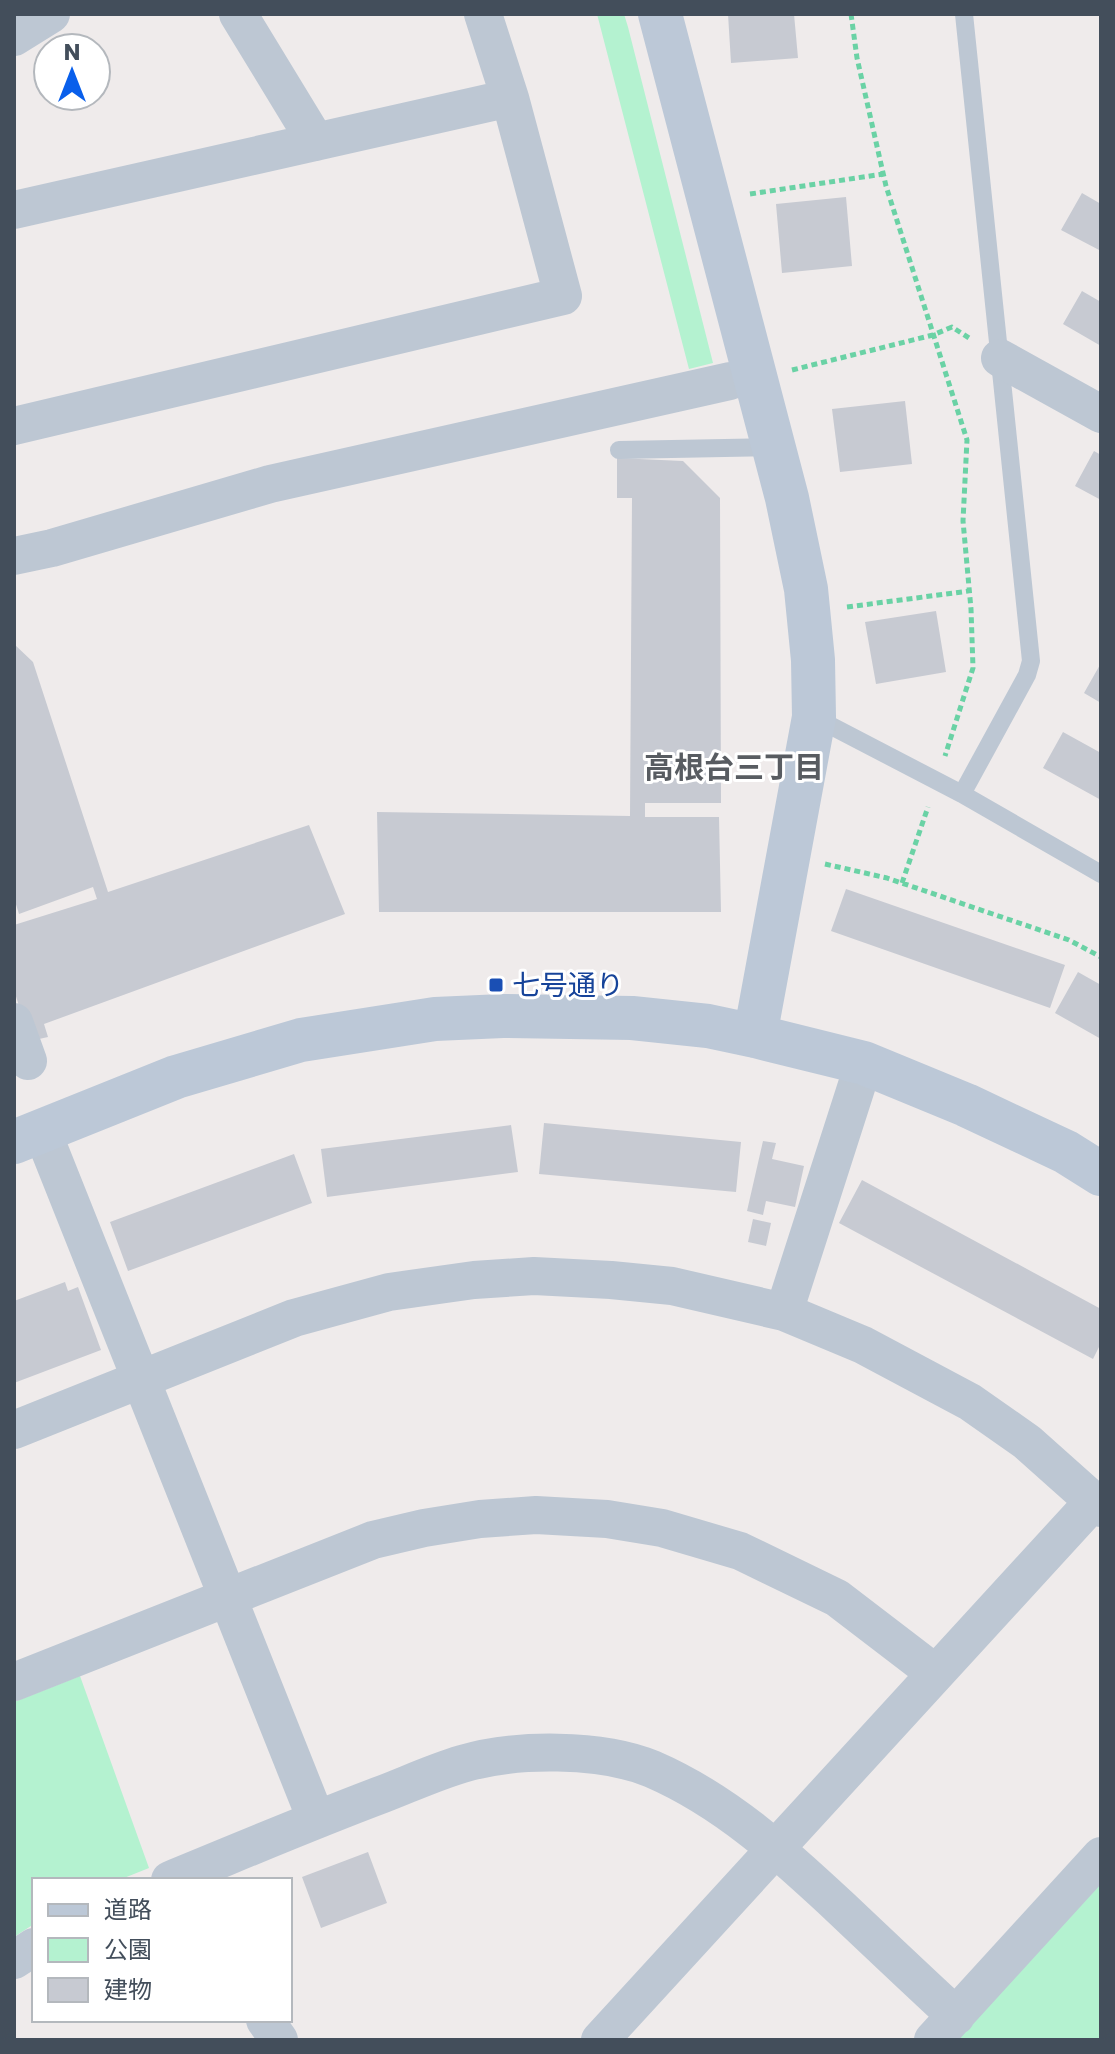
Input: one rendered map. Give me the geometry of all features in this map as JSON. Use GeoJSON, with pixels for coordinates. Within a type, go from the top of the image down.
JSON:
{"type":"FeatureCollection","features":[{"type":"Feature","properties":{"kind":"street"},"geometry":{"type":"LineString","coordinates":[[14,37],[51,14]]}},
{"type":"Feature","properties":{"kind":"street"},"geometry":{"type":"LineString","coordinates":[[238,14],[316,142]]}},
{"type":"Feature","properties":{"kind":"street"},"geometry":{"type":"LineString","coordinates":[[14,426],[563,296],[498,55],[483,14]]}},
{"type":"Feature","properties":{"kind":"street"},"geometry":{"type":"LineString","coordinates":[[660,14],[709,200],[743,380],[774,447],[787,498],[806,589],[813,660],[814,717],[755,1036]]}},
{"type":"Feature","properties":{"kind":"street"},"geometry":{"type":"LineString","coordinates":[[14,210],[510,98]]}},
{"type":"Feature","properties":{"kind":"street"},"geometry":{"type":"LineString","coordinates":[[1000,358],[1101,414]]}},
{"type":"Feature","properties":{"kind":"street"},"geometry":{"type":"LineString","coordinates":[[14,556],[52,548],[270,484],[743,380]]}},
{"type":"Feature","properties":{"kind":"street"},"geometry":{"type":"LineString","coordinates":[[316,1819],[141,1379],[28,1136],[176,1077],[301,1040],[435,1019],[503,1016],[632,1018],[708,1026],[864,1063],[980,1111],[1066,1152],[1101,1174]]}},
{"type":"Feature","properties":{"kind":"street"},"geometry":{"type":"LineString","coordinates":[[14,1022],[28,1061]]}},
{"type":"Feature","properties":{"kind":"street"},"geometry":{"type":"LineString","coordinates":[[784,1312],[864,1063]]}},
{"type":"Feature","properties":{"kind":"street"},"geometry":{"type":"LineString","coordinates":[[14,1430],[294,1318],[389,1292],[474,1280],[534,1276],[611,1280],[672,1286],[784,1312],[863,1345],[970,1402],[1027,1442],[1097,1504],[935,1673],[600,2040]]}},
{"type":"Feature","properties":{"kind":"street"},"geometry":{"type":"LineString","coordinates":[[14,1682],[373,1540],[480,1519],[536,1515],[607,1519],[662,1528],[740,1551],[837,1598],[935,1673]]}},
{"type":"Feature","properties":{"kind":"street"},"geometry":{"type":"LineString","coordinates":[[191,1876],[316,1819],[463,1764],[504,1756],[576,1754],[615,1757],[652,1769],[710,1800],[777,1848],[944,2028],[1101,1856]]}},
{"type":"Feature","properties":{"kind":"street"},"geometry":{"type":"LineString","coordinates":[[14,1960],[32,1948]]}},
{"type":"Feature","properties":{"kind":"street"},"geometry":{"type":"LineString","coordinates":[[266,2022],[279,2040]]}},
{"type":"Feature","properties":{"kind":"lane"},"geometry":{"type":"LineString","coordinates":[[962,794],[1027,675],[1031,661],[964,14]]}},
{"type":"Feature","properties":{"kind":"lane"},"geometry":{"type":"LineString","coordinates":[[619,450],[774,447]]}},
{"type":"Feature","properties":{"kind":"lane"},"geometry":{"type":"LineString","coordinates":[[814,717],[962,794],[1101,874]]}},
{"type":"Feature","properties":{"kind":"path"},"geometry":{"type":"LineString","coordinates":[[851,14],[857,58],[883,174],[967,440],[963,521],[973,668],[902,883]]}},
{"type":"Feature","properties":{"kind":"path"},"geometry":{"type":"LineString","coordinates":[[709,200],[883,174]]}},
{"type":"Feature","properties":{"kind":"path"},"geometry":{"type":"LineString","coordinates":[[743,380],[933,335],[952,327],[1000,358]]}},
{"type":"Feature","properties":{"kind":"path"},"geometry":{"type":"LineString","coordinates":[[808,613],[969,591]]}},
{"type":"Feature","properties":{"kind":"path"},"geometry":{"type":"LineString","coordinates":[[812,861],[902,883],[1069,940],[1101,957]]}},
{"type":"Feature","properties":{"kind":"green space"},"geometry":{"type":"Polygon","coordinates":[[[597,14],[624,14],[713,363],[689,369],[597,14]]]}},
{"type":"Feature","properties":{"kind":"green space"},"geometry":{"type":"Polygon","coordinates":[[[80,1676],[149,1868],[124,1878],[32,1878],[32,1925],[14,1937],[14,1702],[80,1676]]]}},
{"type":"Feature","properties":{"kind":"green space"},"geometry":{"type":"Polygon","coordinates":[[[1101,1881],[1101,2040],[955,2040],[1101,1881]]]}},
{"type":"Feature","properties":{"kind":"building"},"geometry":{"type":"Polygon","coordinates":[[[728,14],[794,14],[798,58],[731,63],[728,14]]]}},
{"type":"Feature","properties":{"kind":"building"},"geometry":{"type":"Polygon","coordinates":[[[1082,193],[1101,204],[1101,251],[1061,230],[1082,193]]]}},
{"type":"Feature","properties":{"kind":"building"},"geometry":{"type":"Polygon","coordinates":[[[846,197],[852,266],[782,273],[776,204],[846,197]]]}},
{"type":"Feature","properties":{"kind":"building"},"geometry":{"type":"Polygon","coordinates":[[[1082,291],[1101,302],[1101,346],[1063,324],[1082,291]]]}},
{"type":"Feature","properties":{"kind":"building"},"geometry":{"type":"Polygon","coordinates":[[[905,401],[912,464],[840,472],[832,409],[905,401]]]}},
{"type":"Feature","properties":{"kind":"building"},"geometry":{"type":"Polygon","coordinates":[[[1094,451],[1101,455],[1101,500],[1075,486],[1094,451]]]}},
{"type":"Feature","properties":{"kind":"building"},"geometry":{"type":"Polygon","coordinates":[[[617,458],[683,461],[720,498],[721,803],[645,803],[645,817],[719,817],[721,912],[379,912],[377,812],[630,816],[632,498],[617,498],[617,458]]]}},
{"type":"Feature","properties":{"kind":"building"},"geometry":{"type":"Polygon","coordinates":[[[936,611],[946,672],[876,684],[865,622],[936,611]]]}},
{"type":"Feature","properties":{"kind":"building"},"geometry":{"type":"Polygon","coordinates":[[[14,644],[33,662],[108,892],[309,825],[345,914],[44,1024],[48,1037],[30,1041],[14,990],[14,925],[97,899],[93,887],[19,914],[14,898],[14,644]]]}},
{"type":"Feature","properties":{"kind":"building"},"geometry":{"type":"Polygon","coordinates":[[[1101,663],[1101,703],[1084,693],[1101,663]]]}},
{"type":"Feature","properties":{"kind":"building"},"geometry":{"type":"Polygon","coordinates":[[[1063,732],[1101,753],[1101,800],[1043,768],[1063,732]]]}},
{"type":"Feature","properties":{"kind":"building"},"geometry":{"type":"Polygon","coordinates":[[[846,889],[1065,965],[1050,1008],[831,931],[846,889]]]}},
{"type":"Feature","properties":{"kind":"building"},"geometry":{"type":"Polygon","coordinates":[[[1078,972],[1101,985],[1101,1039],[1055,1013],[1078,972]]]}},
{"type":"Feature","properties":{"kind":"building"},"geometry":{"type":"Polygon","coordinates":[[[544,1123],[741,1142],[736,1192],[539,1174],[544,1123]]]}},
{"type":"Feature","properties":{"kind":"building"},"geometry":{"type":"Polygon","coordinates":[[[511,1125],[518,1172],[327,1197],[321,1149],[511,1125]]]}},
{"type":"Feature","properties":{"kind":"building"},"geometry":{"type":"Polygon","coordinates":[[[763,1141],[776,1143],[772,1159],[804,1166],[795,1207],[766,1201],[763,1215],[747,1211],[763,1141]]]}},
{"type":"Feature","properties":{"kind":"building"},"geometry":{"type":"Polygon","coordinates":[[[294,1154],[312,1203],[128,1271],[110,1222],[294,1154]]]}},
{"type":"Feature","properties":{"kind":"building"},"geometry":{"type":"Polygon","coordinates":[[[862,1180],[1101,1309],[1101,1343],[1093,1359],[839,1223],[862,1180]]]}},
{"type":"Feature","properties":{"kind":"building"},"geometry":{"type":"Polygon","coordinates":[[[753,1219],[771,1223],[766,1246],[748,1242],[753,1219]]]}},
{"type":"Feature","properties":{"kind":"building"},"geometry":{"type":"Polygon","coordinates":[[[65,1282],[68,1291],[78,1287],[101,1350],[14,1383],[14,1301],[65,1282]]]}},
{"type":"Feature","properties":{"kind":"building"},"geometry":{"type":"Polygon","coordinates":[[[368,1852],[387,1903],[321,1928],[302,1877],[368,1852]]]}},
{"type":"Feature","properties":{"kind":"place","name":"七号通り"},"geometry":{"type":"Point","coordinates":[496,985]}},
{"type":"Feature","properties":{"kind":"district","name":"高根台三丁目"},"geometry":{"type":"Point","coordinates":[734,768]}}]}
